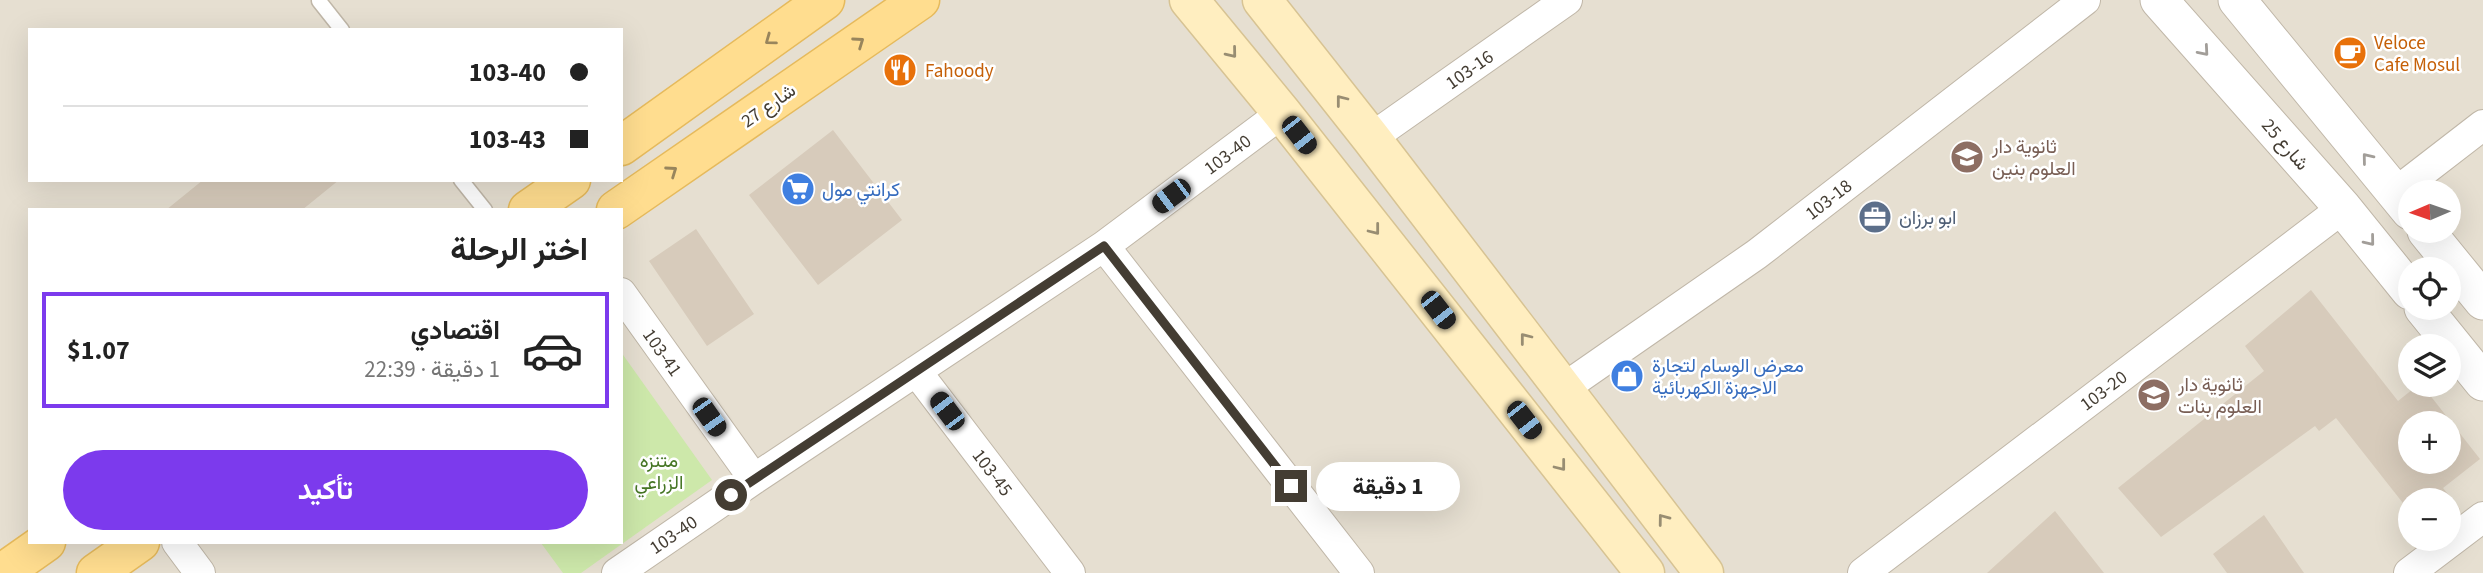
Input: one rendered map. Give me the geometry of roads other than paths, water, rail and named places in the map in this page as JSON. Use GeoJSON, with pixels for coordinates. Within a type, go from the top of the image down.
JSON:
{"type":"FeatureCollection","features":[{"type":"Feature","properties":{"kind":"main road"},"geometry":{"type":"LineString","coordinates":[[623,145],[825,0]]}},
{"type":"Feature","properties":{"kind":"main road","name":"شارع 27"},"geometry":{"type":"LineString","coordinates":[[618,208],[920,0]]}},
{"type":"Feature","properties":{"kind":"main road"},"geometry":{"type":"LineString","coordinates":[[1189,0],[1282,113],[1645,573]]}},
{"type":"Feature","properties":{"kind":"main road"},"geometry":{"type":"LineString","coordinates":[[1262,0],[1564,388],[1704,573]]}},
{"type":"Feature","properties":{"kind":"main road"},"geometry":{"type":"LineString","coordinates":[[531,208],[568,182]]}},
{"type":"Feature","properties":{"kind":"main road"},"geometry":{"type":"LineString","coordinates":[[2,573],[43,544]]}},
{"type":"Feature","properties":{"kind":"main road"},"geometry":{"type":"LineString","coordinates":[[96,573],[137,544]]}},
{"type":"Feature","properties":{"kind":"street","name":"103-16"},"geometry":{"type":"LineString","coordinates":[[1371,138],[1567,0]]}},
{"type":"Feature","properties":{"kind":"street","name":"103-18"},"geometry":{"type":"LineString","coordinates":[[1564,388],[1757,254],[2085,0]]}},
{"type":"Feature","properties":{"kind":"street","name":"شارع 25"},"geometry":{"type":"LineString","coordinates":[[2159,0],[2343,208],[2398,276]]}},
{"type":"Feature","properties":{"kind":"street"},"geometry":{"type":"LineString","coordinates":[[2237,0],[2398,197]]}},
{"type":"Feature","properties":{"kind":"street","name":"103-40"},"geometry":{"type":"LineString","coordinates":[[617,573],[1104,246],[1282,113]]}},
{"type":"Feature","properties":{"kind":"street"},"geometry":{"type":"LineString","coordinates":[[2425,180],[2483,125]]}},
{"type":"Feature","properties":{"kind":"street","name":"103-20"},"geometry":{"type":"LineString","coordinates":[[1863,573],[2343,208]]}},
{"type":"Feature","properties":{"kind":"street"},"geometry":{"type":"LineString","coordinates":[[2436,243],[2483,301]]}},
{"type":"Feature","properties":{"kind":"street"},"geometry":{"type":"LineString","coordinates":[[1104,246],[1359,573]]}},
{"type":"Feature","properties":{"kind":"street","name":"103-41"},"geometry":{"type":"LineString","coordinates":[[623,296],[754,479]]}},
{"type":"Feature","properties":{"kind":"street"},"geometry":{"type":"LineString","coordinates":[[2433,320],[2483,382]]}},
{"type":"Feature","properties":{"kind":"street","name":"103-45"},"geometry":{"type":"LineString","coordinates":[[916,371],[1070,573]]}},
{"type":"Feature","properties":{"kind":"street"},"geometry":{"type":"LineString","coordinates":[[2409,573],[2483,517]]}},
{"type":"Feature","properties":{"kind":"street"},"geometry":{"type":"LineString","coordinates":[[178,544],[200,573]]}},
{"type":"Feature","properties":{"kind":"lane"},"geometry":{"type":"LineString","coordinates":[[319,1],[340,28]]}},
{"type":"Feature","properties":{"kind":"lane"},"geometry":{"type":"LineString","coordinates":[[463,182],[483,208]]}},
{"type":"Feature","properties":{"kind":"place","name":"Veloce Cafe Mosul"},"geometry":{"type":"Point","coordinates":[2350,53]}},
{"type":"Feature","properties":{"kind":"place","name":"Fahoody"},"geometry":{"type":"Point","coordinates":[900,70]}},
{"type":"Feature","properties":{"kind":"place","name":"ثانوية دار العلوم بنين"},"geometry":{"type":"Point","coordinates":[1967,157]}},
{"type":"Feature","properties":{"kind":"place","name":"كرانتي مول"},"geometry":{"type":"Point","coordinates":[798,189]}},
{"type":"Feature","properties":{"kind":"place","name":"ابو برزان"},"geometry":{"type":"Point","coordinates":[1875,217]}},
{"type":"Feature","properties":{"kind":"place","name":"معرض الوسام لتجارة الاجهزة الكهربائية"},"geometry":{"type":"Point","coordinates":[1627,376]}},
{"type":"Feature","properties":{"kind":"place","name":"ثانوية دار العلوم بنات"},"geometry":{"type":"Point","coordinates":[2154,395]}},
{"type":"Feature","properties":{"kind":"park label","name":"متنزه الزراعي"},"geometry":{"type":"Point","coordinates":[659,471]}}]}
